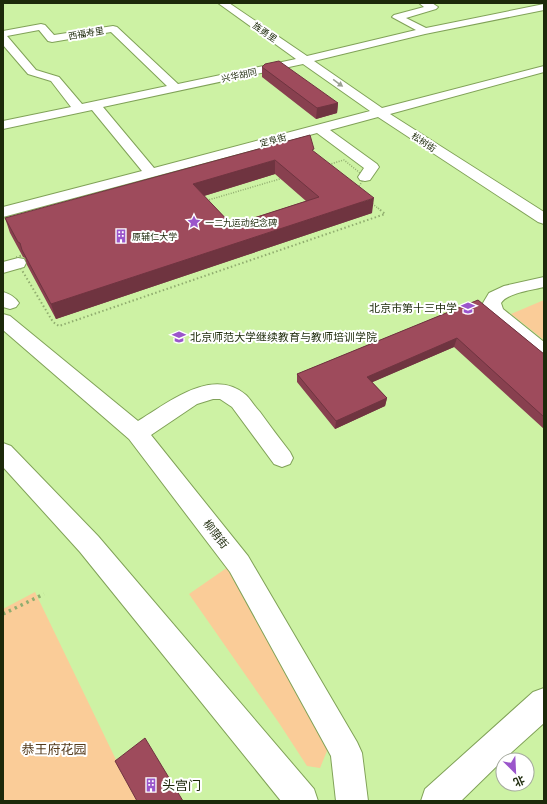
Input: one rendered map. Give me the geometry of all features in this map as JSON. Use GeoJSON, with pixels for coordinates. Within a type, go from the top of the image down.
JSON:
{"type":"FeatureCollection","features":[{"type":"Feature","properties":{"kind":"street","name":"旌勇里"},"geometry":{"type":"LineString","coordinates":[[223,3],[306,60]]}},
{"type":"Feature","properties":{"kind":"street"},"geometry":{"type":"LineString","coordinates":[[424,3],[433,7],[409,12],[397,17],[425,31]]}},
{"type":"Feature","properties":{"kind":"street","name":"兴华胡同"},"geometry":{"type":"LineString","coordinates":[[3,124],[306,60],[425,31],[544,6]]}},
{"type":"Feature","properties":{"kind":"street","name":"西福寿里"},"geometry":{"type":"LineString","coordinates":[[3,34],[41,27],[52,39],[113,29],[175,88]]}},
{"type":"Feature","properties":{"kind":"street"},"geometry":{"type":"LineString","coordinates":[[3,38],[32,72],[55,79],[78,108]]}},
{"type":"Feature","properties":{"kind":"street","name":"松树街"},"geometry":{"type":"LineString","coordinates":[[306,60],[379,112],[544,219]]}},
{"type":"Feature","properties":{"kind":"street","name":"定阜街"},"geometry":{"type":"LineString","coordinates":[[3,212],[318,128],[544,70]]}},
{"type":"Feature","properties":{"kind":"street"},"geometry":{"type":"LineString","coordinates":[[95,105],[151,173]]}},
{"type":"Feature","properties":{"kind":"street"},"geometry":{"type":"LineString","coordinates":[[318,128],[372,167],[365,177]]}},
{"type":"Feature","properties":{"kind":"street"},"geometry":{"type":"LineString","coordinates":[[544,282],[510,290],[495,297],[492,303],[495,312],[544,352]]}},
{"type":"Feature","properties":{"kind":"street","name":"柳荫街"},"geometry":{"type":"LineString","coordinates":[[5,307],[137,432],[239,564],[346,753],[352,801]]}},
{"type":"Feature","properties":{"kind":"street"},"geometry":{"type":"LineString","coordinates":[[137,432],[190,399],[212,391],[224,392],[239,401],[282,458]]}},
{"type":"Feature","properties":{"kind":"street"},"geometry":{"type":"LineString","coordinates":[[3,452],[89,544],[302,801]]}},
{"type":"Feature","properties":{"kind":"street"},"geometry":{"type":"LineString","coordinates":[[437,801],[544,703]]}},
{"type":"Feature","properties":{"kind":"path"},"geometry":{"type":"LineString","coordinates":[[344,160],[365,177],[356,191],[385,214],[59,326],[53,322],[10,265],[17,257],[182,208],[344,160]]}},
{"type":"Feature","properties":{"kind":"path"},"geometry":{"type":"LineString","coordinates":[[178,203],[182,208]]}},
{"type":"Feature","properties":{"kind":"path"},"geometry":{"type":"LineString","coordinates":[[3,614],[44,594]]}},
{"type":"Feature","properties":{"kind":"green space"},"geometry":{"type":"Polygon","coordinates":[[[544,300],[544,340],[511,314],[544,300]]]}},
{"type":"Feature","properties":{"kind":"green space"},"geometry":{"type":"Polygon","coordinates":[[[228,567],[317,716],[327,751],[320,768],[307,766],[279,723],[189,594],[228,567]]]}},
{"type":"Feature","properties":{"kind":"green space","name":"恭王府花园"},"geometry":{"type":"Polygon","coordinates":[[[35,592],[120,768],[138,801],[3,801],[3,609],[35,592]]]}},
{"type":"Feature","properties":{"kind":"building"},"geometry":{"type":"Polygon","coordinates":[[[279,61],[338,103],[317,108],[262,67],[265,64],[279,61]]]}},
{"type":"Feature","properties":{"kind":"building","name":"原辅仁大学"},"geometry":{"type":"Polygon","coordinates":[[[310,135],[314,149],[312,150],[374,198],[51,304],[22,250],[20,243],[18,242],[5,218],[310,135]],[[275,160],[193,184],[232,225],[319,197],[275,160]]]}},
{"type":"Feature","properties":{"kind":"building"},"geometry":{"type":"Polygon","coordinates":[[[478,300],[544,354],[544,417],[457,338],[367,377],[387,398],[336,421],[297,374],[478,300]]]}},
{"type":"Feature","properties":{"kind":"building","name":"头宫门"},"geometry":{"type":"Polygon","coordinates":[[[145,738],[183,801],[137,801],[115,761],[145,738]]]}},
{"type":"Feature","properties":{"kind":"place","name":"一二九运动纪念碑"},"geometry":{"type":"Point","coordinates":[194,222]}},
{"type":"Feature","properties":{"kind":"place","name":"原辅仁大学"},"geometry":{"type":"Point","coordinates":[121,236]}},
{"type":"Feature","properties":{"kind":"place","name":"北京市第十三中学"},"geometry":{"type":"Point","coordinates":[468,308]}},
{"type":"Feature","properties":{"kind":"place","name":"北京师范大学继续教育与教师培训学院"},"geometry":{"type":"Point","coordinates":[179,337]}},
{"type":"Feature","properties":{"kind":"place","name":"头宫门"},"geometry":{"type":"Point","coordinates":[151,785]}}]}
